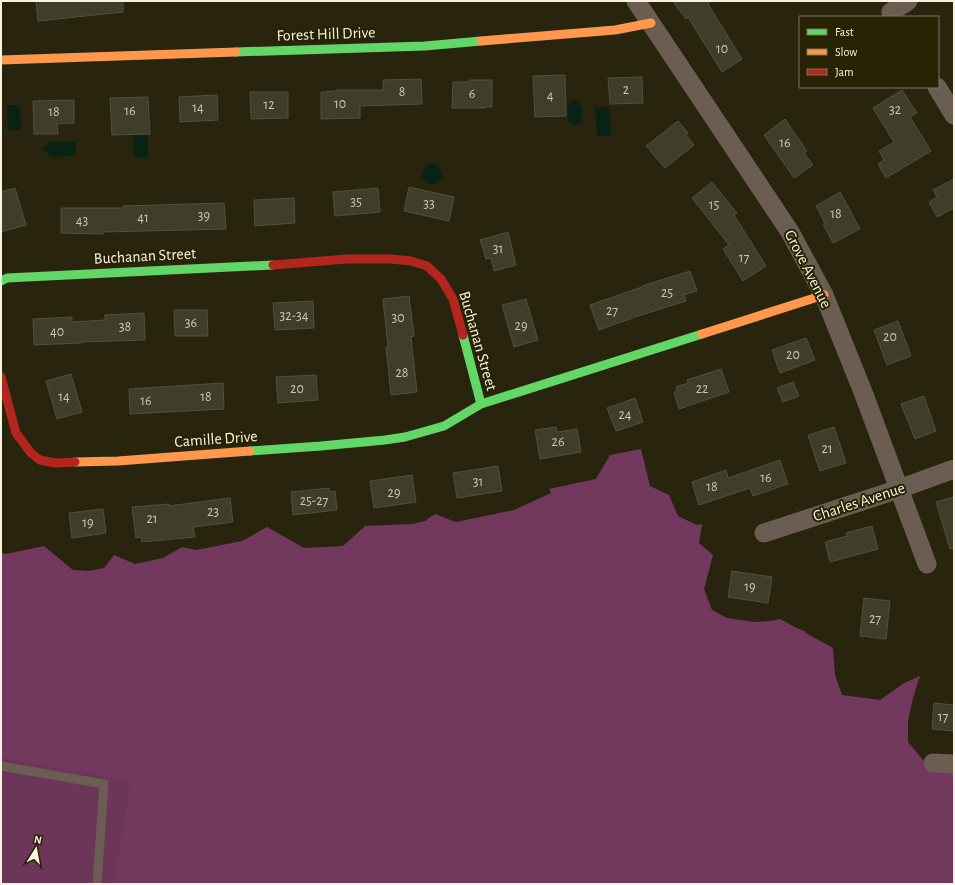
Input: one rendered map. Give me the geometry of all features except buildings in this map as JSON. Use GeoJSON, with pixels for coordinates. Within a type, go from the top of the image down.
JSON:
{"type":"FeatureCollection","features":[{"type":"Feature","properties":{"kind":"street","name":"Grove Avenue"},"geometry":{"type":"LineString","coordinates":[[636,1],[790,232],[824,295],[863,392],[927,564]]}},
{"type":"Feature","properties":{"kind":"street"},"geometry":{"type":"LineString","coordinates":[[890,10],[908,1]]}},
{"type":"Feature","properties":{"kind":"street","name":"Forest Hill Drive"},"geometry":{"type":"LineString","coordinates":[[1,60],[425,46],[615,30],[651,23]]}},
{"type":"Feature","properties":{"kind":"street"},"geometry":{"type":"LineString","coordinates":[[938,88],[954,114]]}},
{"type":"Feature","properties":{"kind":"street","name":"Buchanan Street"},"geometry":{"type":"LineString","coordinates":[[1,281],[8,278],[284,264],[347,259],[391,259],[411,261],[428,266],[441,279],[453,299],[481,404],[824,295]]}},
{"type":"Feature","properties":{"kind":"street","name":"Camille Drive"},"geometry":{"type":"LineString","coordinates":[[1,378],[16,433],[31,453],[40,460],[55,463],[126,460],[384,440],[405,437],[444,426],[481,404]]}},
{"type":"Feature","properties":{"kind":"street","name":"Charles Avenue"},"geometry":{"type":"LineString","coordinates":[[764,533],[899,489],[954,469]]}},
{"type":"Feature","properties":{"kind":"street"},"geometry":{"type":"LineString","coordinates":[[933,763],[954,764]]}},
{"type":"Feature","properties":{"kind":"lane"},"geometry":{"type":"LineString","coordinates":[[1,766],[104,784],[97,884]]}},
{"type":"Feature","properties":{"kind":"shaded area"},"geometry":{"type":"Polygon","coordinates":[[[576,100],[582,108],[582,115],[581,124],[576,126],[572,125],[568,119],[568,110],[570,103],[576,100]]]}},
{"type":"Feature","properties":{"kind":"shaded area"},"geometry":{"type":"Polygon","coordinates":[[[7,105],[20,105],[21,130],[8,130],[7,105]]]}},
{"type":"Feature","properties":{"kind":"shaded area"},"geometry":{"type":"Polygon","coordinates":[[[595,107],[610,107],[611,135],[597,136],[595,107]]]}},
{"type":"Feature","properties":{"kind":"shaded area"},"geometry":{"type":"Polygon","coordinates":[[[133,129],[148,129],[148,157],[133,157],[133,129]]]}},
{"type":"Feature","properties":{"kind":"shaded area"},"geometry":{"type":"Polygon","coordinates":[[[50,142],[74,142],[76,151],[73,156],[51,157],[47,151],[44,151],[44,147],[47,147],[47,144],[50,142]]]}},
{"type":"Feature","properties":{"kind":"shaded area"},"geometry":{"type":"Polygon","coordinates":[[[428,164],[436,164],[442,170],[442,178],[436,184],[428,184],[422,178],[422,170],[428,164]]]}},
{"type":"Feature","properties":{"kind":"shaded area"},"geometry":{"type":"Polygon","coordinates":[[[641,449],[650,486],[669,495],[678,516],[697,525],[702,524],[699,543],[713,555],[704,589],[712,610],[727,618],[755,622],[780,619],[833,648],[835,675],[842,695],[880,700],[904,683],[920,676],[908,721],[908,742],[933,772],[954,773],[954,884],[115,884],[130,785],[123,780],[1,758],[1,553],[6,554],[44,546],[73,570],[89,571],[104,568],[114,555],[135,564],[163,558],[182,547],[196,550],[242,541],[267,527],[304,548],[343,546],[365,526],[412,524],[425,521],[435,514],[456,522],[514,510],[551,493],[549,489],[596,479],[610,455],[641,449]]]}},
{"type":"Feature","properties":{"kind":"shaded area"},"geometry":{"type":"Polygon","coordinates":[[[1,722],[133,748],[176,884],[1,884],[1,722]]]}},
{"type":"Feature","properties":{"kind":"traffic: fast"},"geometry":{"type":"LineString","coordinates":[[236,52],[425,46],[481,41]]}},
{"type":"Feature","properties":{"kind":"traffic: fast"},"geometry":{"type":"LineString","coordinates":[[1,281],[7,278],[273,265]]}},
{"type":"Feature","properties":{"kind":"traffic: fast"},"geometry":{"type":"LineString","coordinates":[[463,335],[481,404],[702,334]]}},
{"type":"Feature","properties":{"kind":"traffic: fast"},"geometry":{"type":"LineString","coordinates":[[250,451],[321,446],[405,437],[444,426],[481,404]]}},
{"type":"Feature","properties":{"kind":"traffic: slow"},"geometry":{"type":"LineString","coordinates":[[481,41],[615,30],[651,23]]}},
{"type":"Feature","properties":{"kind":"traffic: slow"},"geometry":{"type":"LineString","coordinates":[[1,60],[236,52]]}},
{"type":"Feature","properties":{"kind":"traffic: slow"},"geometry":{"type":"LineString","coordinates":[[702,334],[824,295]]}},
{"type":"Feature","properties":{"kind":"traffic: slow"},"geometry":{"type":"LineString","coordinates":[[75,462],[118,461],[250,451]]}},
{"type":"Feature","properties":{"kind":"traffic: jam"},"geometry":{"type":"LineString","coordinates":[[273,265],[347,259],[391,259],[411,261],[427,266],[441,279],[453,299],[463,335]]}},
{"type":"Feature","properties":{"kind":"traffic: jam"},"geometry":{"type":"LineString","coordinates":[[1,377],[16,433],[31,453],[40,460],[55,463],[75,462]]}}]}
